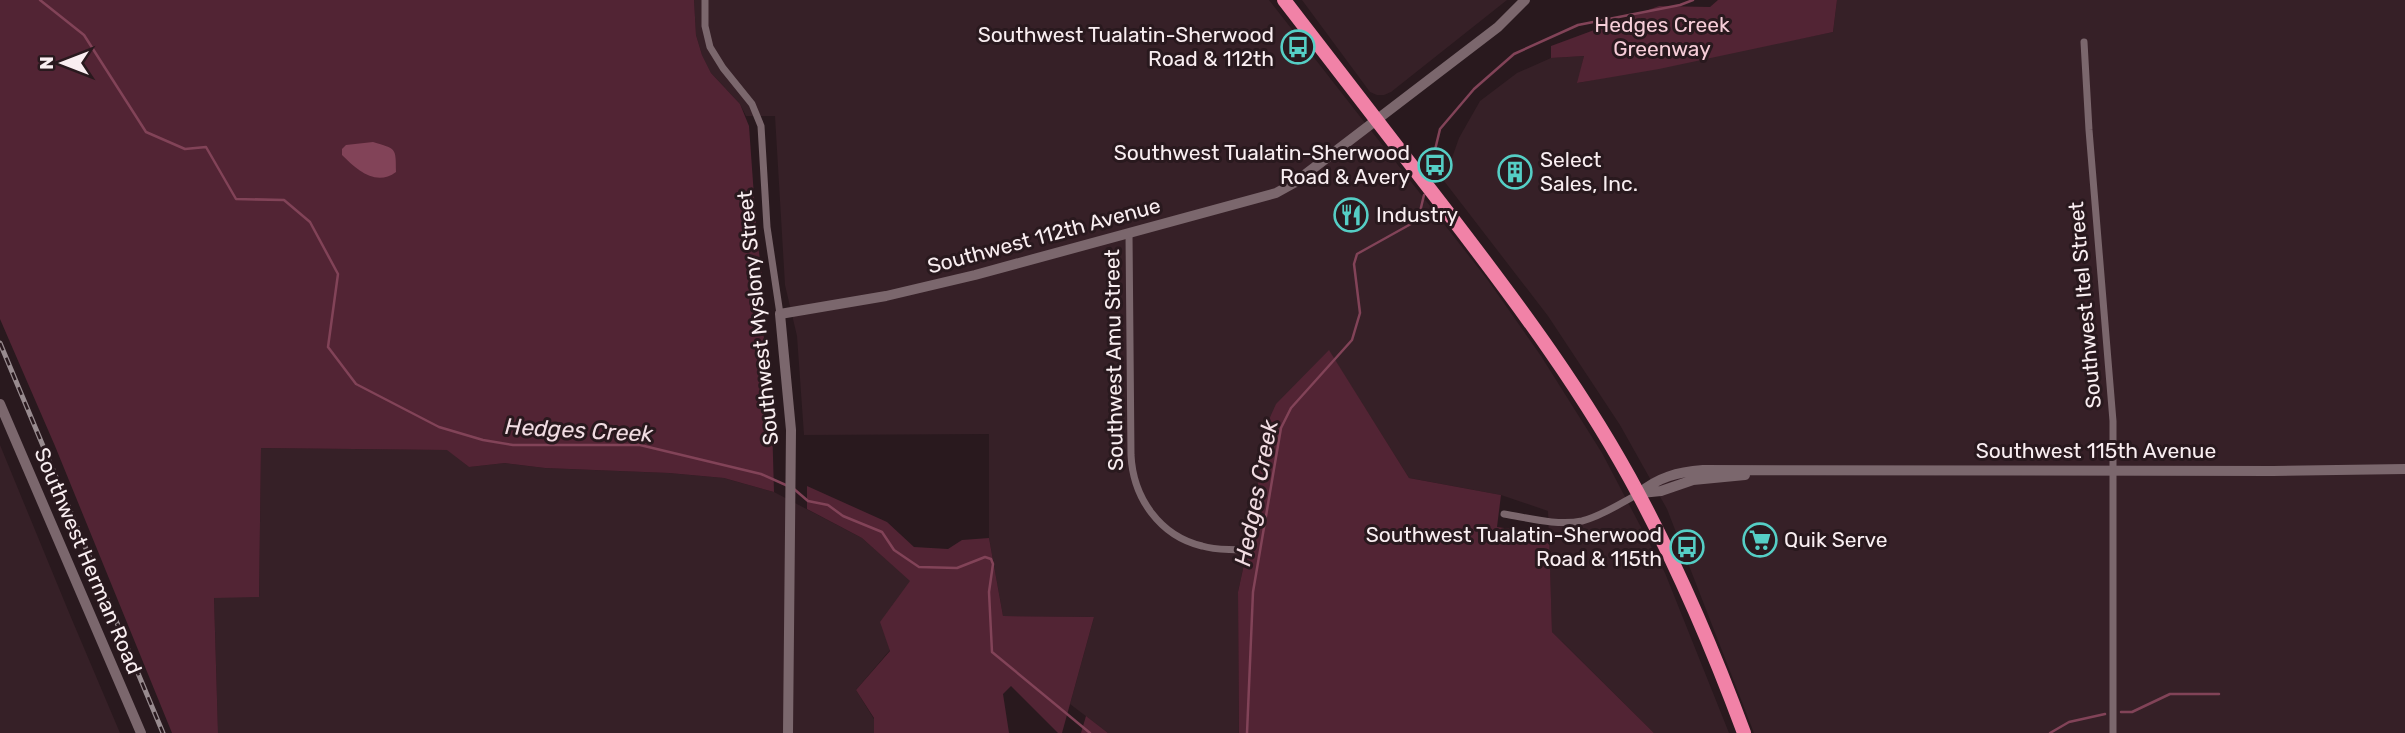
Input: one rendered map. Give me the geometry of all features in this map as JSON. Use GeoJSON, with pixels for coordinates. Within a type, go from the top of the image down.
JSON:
{"type":"FeatureCollection","features":[{"type":"Feature","properties":{"kind":"highway"},"geometry":{"type":"LineString","coordinates":[[1284,0],[1548,347],[1584,403],[1638,494],[1711,646],[1744,733]]}},
{"type":"Feature","properties":{"kind":"street","name":"Southwest Myslony Street"},"geometry":{"type":"LineString","coordinates":[[705,0],[705,26],[710,47],[752,104],[761,126],[767,227],[780,314],[791,430],[788,733]]}},
{"type":"Feature","properties":{"kind":"street","name":"Southwest 112th Avenue"},"geometry":{"type":"LineString","coordinates":[[780,314],[886,296],[1129,234],[1276,193],[1294,183],[1498,27],[1525,0]]}},
{"type":"Feature","properties":{"kind":"street","name":"Southwest Itel Street"},"geometry":{"type":"LineString","coordinates":[[2084,43],[2112,421],[2113,733]]}},
{"type":"Feature","properties":{"kind":"street","name":"Southwest Amu Street"},"geometry":{"type":"LineString","coordinates":[[1129,234],[1132,467],[1139,493],[1157,521],[1184,540],[1199,546],[1240,550]]}},
{"type":"Feature","properties":{"kind":"street","name":"Southwest Herman Road"},"geometry":{"type":"LineString","coordinates":[[0,404],[141,733]]}},
{"type":"Feature","properties":{"kind":"street","name":"Southwest 115th Avenue"},"geometry":{"type":"LineString","coordinates":[[1504,514],[1555,522],[1576,522],[1599,515],[1638,494],[1655,480],[1692,471],[2273,471],[2405,468]]}},
{"type":"Feature","properties":{"kind":"shaded area"},"geometry":{"type":"Polygon","coordinates":[[[694,0],[1269,0],[1487,279],[1541,356],[1602,453],[1665,573],[1729,733],[1654,733],[1552,632],[1548,511],[1501,495],[1409,478],[1329,351],[1250,537],[1238,592],[1239,733],[1108,733],[1070,704],[1094,617],[1003,616],[989,538],[989,434],[804,435],[797,336],[785,285],[775,116],[746,116],[740,104],[711,73],[696,35],[694,0]]]}},
{"type":"Feature","properties":{"kind":"shaded area"},"geometry":{"type":"Polygon","coordinates":[[[1302,0],[1507,0],[1391,92],[1377,95],[1370,92],[1302,0]]]}},
{"type":"Feature","properties":{"kind":"shaded area"},"geometry":{"type":"Polygon","coordinates":[[[1837,0],[2405,0],[2405,733],[1754,733],[1667,509],[1620,425],[1548,316],[1444,181],[1459,138],[1480,101],[1517,73],[1551,58],[1584,56],[1578,83],[1833,32],[1837,0]]]}},
{"type":"Feature","properties":{"kind":"shaded area"},"geometry":{"type":"Polygon","coordinates":[[[373,142],[393,150],[396,172],[381,178],[367,175],[342,155],[342,149],[346,145],[373,142]]]}},
{"type":"Feature","properties":{"kind":"shaded area"},"geometry":{"type":"Polygon","coordinates":[[[0,445],[70,615],[120,733],[0,733],[0,445]]]}},
{"type":"Feature","properties":{"kind":"shaded area"},"geometry":{"type":"Polygon","coordinates":[[[261,448],[448,450],[469,467],[505,463],[545,468],[669,473],[724,478],[774,492],[862,538],[911,581],[881,622],[890,650],[856,690],[874,719],[874,733],[218,733],[214,597],[259,597],[261,448]]]}},
{"type":"Feature","properties":{"kind":"green space"},"geometry":{"type":"Polygon","coordinates":[[[0,0],[694,0],[696,35],[702,55],[711,73],[740,104],[749,126],[757,238],[764,289],[759,303],[771,387],[774,492],[724,478],[669,473],[545,468],[505,463],[469,467],[447,450],[261,448],[259,597],[214,598],[218,733],[172,733],[0,319],[0,0]]]}},
{"type":"Feature","properties":{"kind":"green space","name":"Hedges Creek Greenway"},"geometry":{"type":"Polygon","coordinates":[[[1718,0],[1837,0],[1833,32],[1659,69],[1577,83],[1584,56],[1551,58],[1551,46],[1659,6],[1710,7],[1718,0]]]}},
{"type":"Feature","properties":{"kind":"green space"},"geometry":{"type":"Polygon","coordinates":[[[1329,350],[1409,478],[1501,495],[1497,527],[1549,534],[1552,632],[1654,733],[1239,733],[1238,592],[1250,537],[1267,424],[1276,404],[1329,350]]]}},
{"type":"Feature","properties":{"kind":"green space"},"geometry":{"type":"Polygon","coordinates":[[[807,486],[887,522],[914,547],[948,549],[962,540],[989,538],[1003,616],[1094,617],[1062,733],[1058,733],[1011,686],[1003,694],[1009,733],[874,733],[874,718],[856,690],[890,651],[880,622],[910,581],[862,538],[807,509],[807,486]]]}},
{"type":"Feature","properties":{"kind":"green space"},"geometry":{"type":"Polygon","coordinates":[[[1086,716],[1108,733],[1081,733],[1086,716]]]}},
{"type":"Feature","properties":{"kind":"waterway","name":"Hedges Creek"},"geometry":{"type":"LineString","coordinates":[[40,0],[84,35],[146,132],[185,149],[206,147],[236,199],[284,200],[310,222],[338,274],[328,347],[356,384],[439,427],[483,440],[513,445],[640,445],[761,474],[788,486]]}},
{"type":"Feature","properties":{"kind":"waterway","name":"Hedges Creek"},"geometry":{"type":"LineString","coordinates":[[1429,175],[1440,129],[1474,89],[1514,54],[1578,25],[1680,5],[1693,0]]}},
{"type":"Feature","properties":{"kind":"waterway","name":"Hedges Creek"},"geometry":{"type":"LineString","coordinates":[[1247,733],[1253,592],[1281,428],[1291,408],[1352,340],[1360,313],[1354,264],[1357,254],[1418,220],[1424,195]]}},
{"type":"Feature","properties":{"kind":"waterway","name":"Hedges Creek"},"geometry":{"type":"LineString","coordinates":[[794,489],[808,501],[828,505],[843,516],[882,532],[894,550],[919,567],[957,568],[985,557],[991,559],[993,564],[989,592],[992,652],[1090,733]]}},
{"type":"Feature","properties":{"kind":"waterway","name":"Hedges Creek"},"geometry":{"type":"LineString","coordinates":[[2121,712],[2132,712],[2170,694],[2219,694]]}},
{"type":"Feature","properties":{"kind":"waterway","name":"Hedges Creek"},"geometry":{"type":"LineString","coordinates":[[2050,733],[2069,722],[2105,714]]}},
{"type":"Feature","properties":{"kind":"railway"},"geometry":{"type":"LineString","coordinates":[[0,343],[163,733]]}},
{"type":"Feature","properties":{"kind":"place","name":"Southwest Tualatin-Sherwood Road & 112th"},"geometry":{"type":"Point","coordinates":[1298,47]}},
{"type":"Feature","properties":{"kind":"place","name":"Southwest Tualatin-Sherwood Road & Avery"},"geometry":{"type":"Point","coordinates":[1435,165]}},
{"type":"Feature","properties":{"kind":"place","name":"Select Sales, Inc."},"geometry":{"type":"Point","coordinates":[1515,172]}},
{"type":"Feature","properties":{"kind":"place","name":"Industry"},"geometry":{"type":"Point","coordinates":[1351,215]}},
{"type":"Feature","properties":{"kind":"place","name":"Quik Serve"},"geometry":{"type":"Point","coordinates":[1760,540]}},
{"type":"Feature","properties":{"kind":"place","name":"Southwest Tualatin-Sherwood Road & 115th"},"geometry":{"type":"Point","coordinates":[1687,547]}}]}
